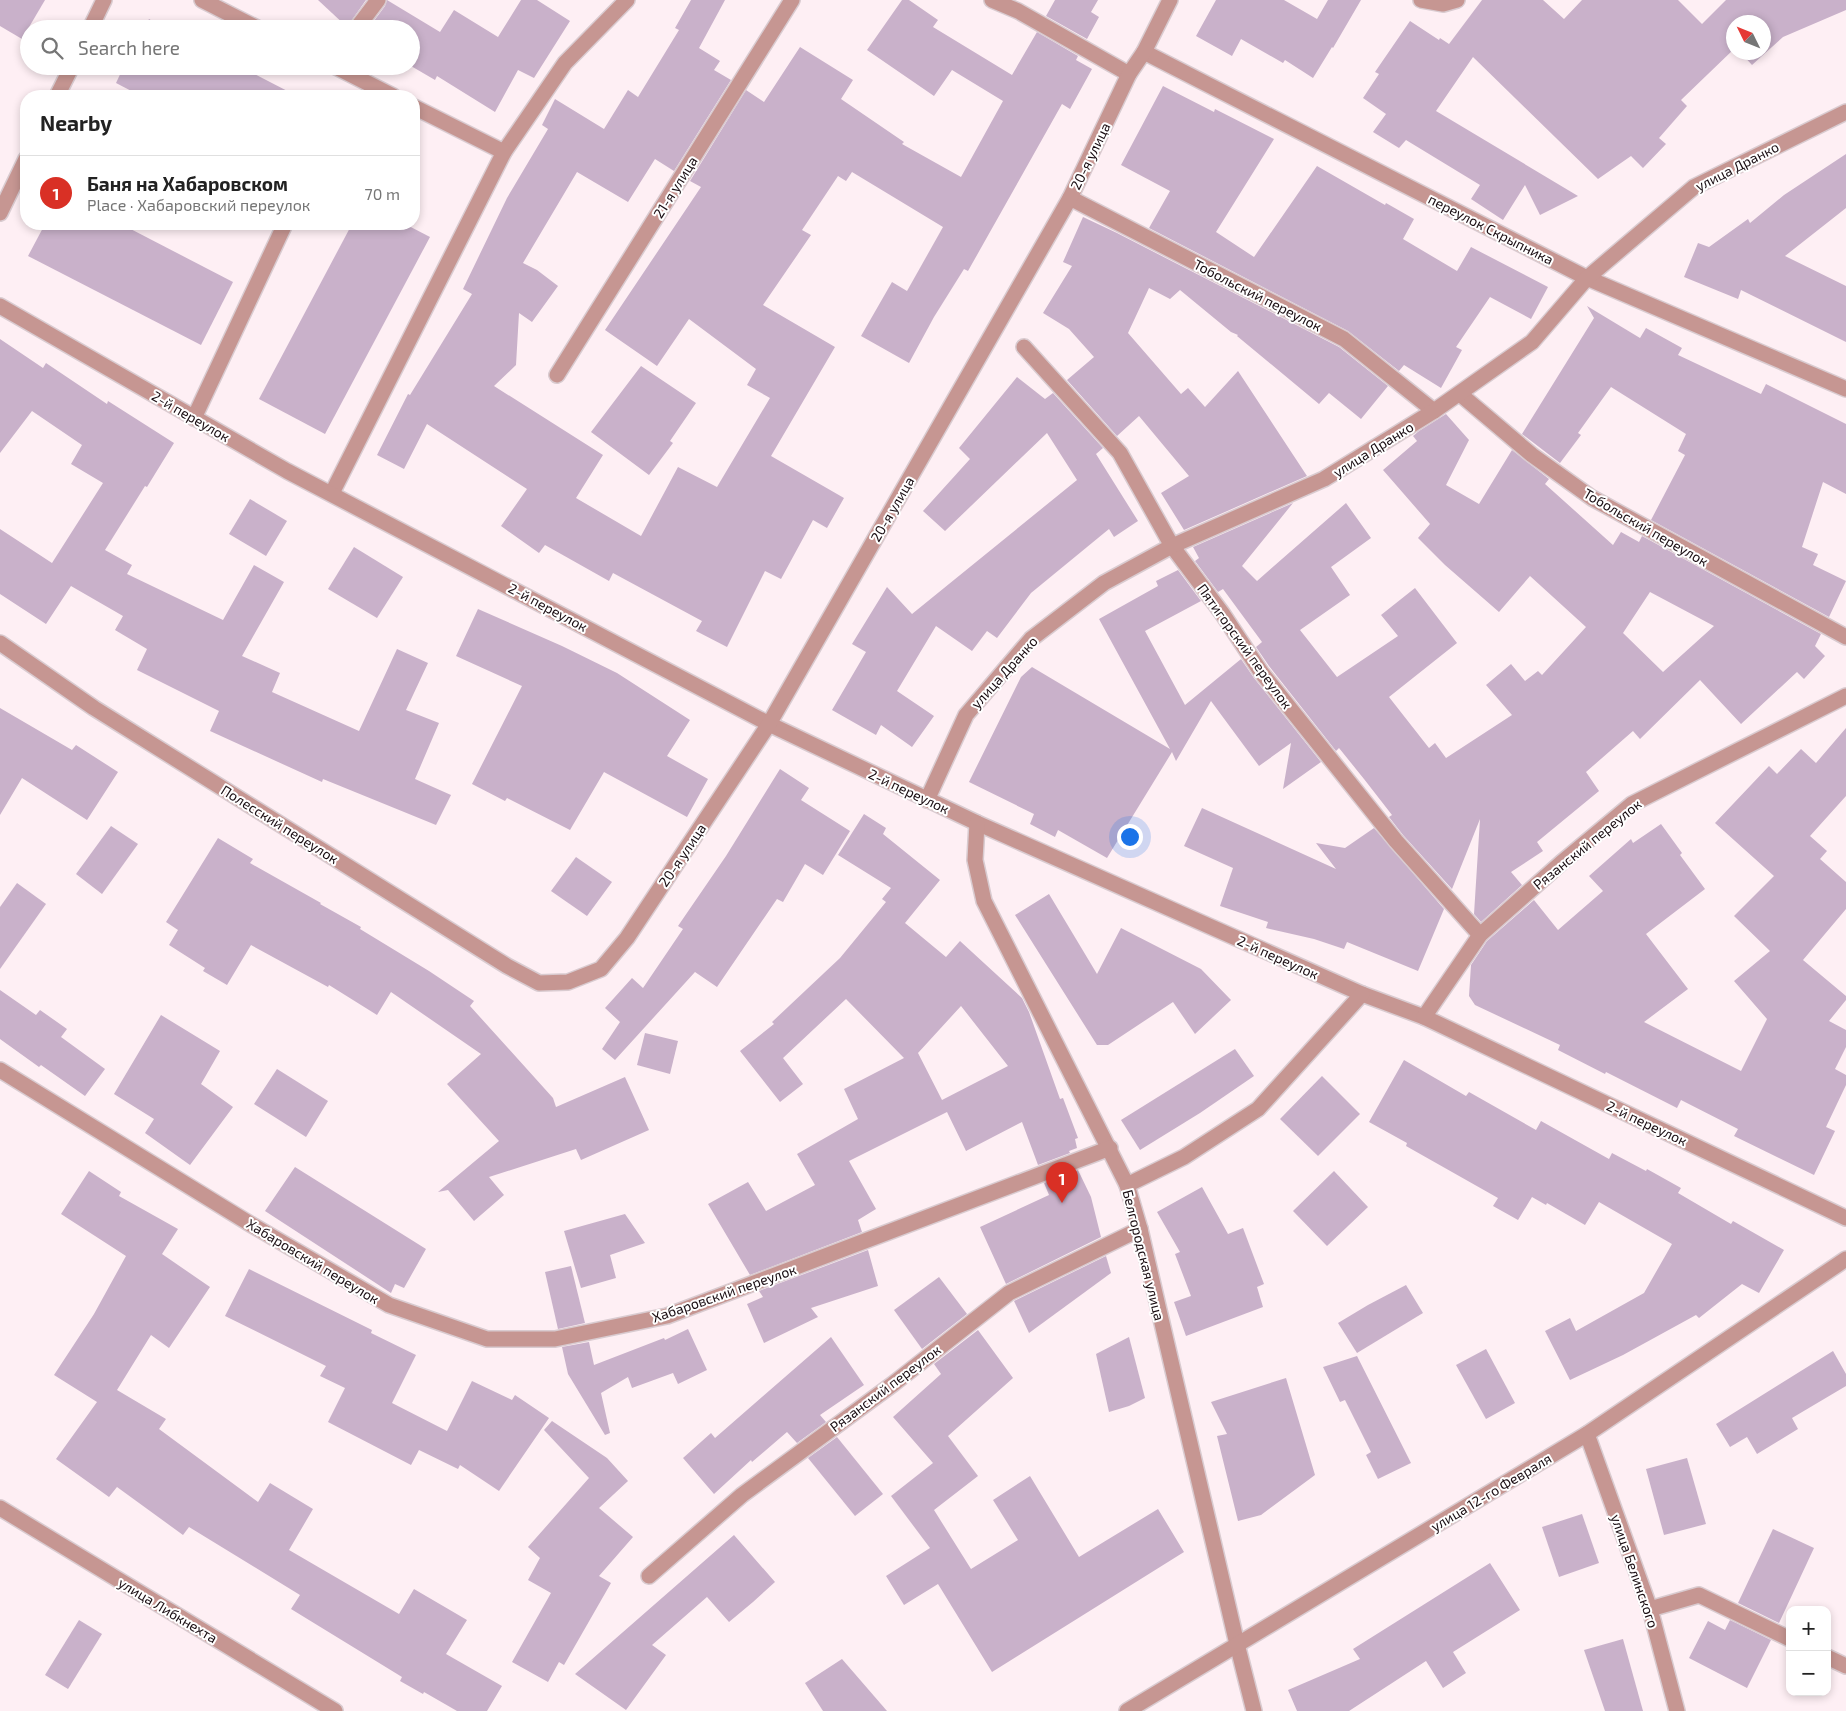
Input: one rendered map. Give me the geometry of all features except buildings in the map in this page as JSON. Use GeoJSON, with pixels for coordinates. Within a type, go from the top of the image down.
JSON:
{"type":"FeatureCollection","features":[{"type":"Feature","properties":{"kind":"street"},"geometry":{"type":"LineString","coordinates":[[94,20],[104,0]]}},
{"type":"Feature","properties":{"kind":"street"},"geometry":{"type":"LineString","coordinates":[[202,0],[241,20]]}},
{"type":"Feature","properties":{"kind":"street"},"geometry":{"type":"LineString","coordinates":[[363,20],[378,0]]}},
{"type":"Feature","properties":{"kind":"street"},"geometry":{"type":"LineString","coordinates":[[332,493],[504,152],[565,63],[627,0]]}},
{"type":"Feature","properties":{"kind":"street","name":"21-я улица"},"geometry":{"type":"LineString","coordinates":[[557,375],[792,0]]}},
{"type":"Feature","properties":{"kind":"street"},"geometry":{"type":"LineString","coordinates":[[992,0],[1018,11],[1130,74]]}},
{"type":"Feature","properties":{"kind":"street","name":"20-я улица"},"geometry":{"type":"LineString","coordinates":[[568,982],[601,968],[627,938],[769,724],[1070,198],[1130,74],[1144,52],[1170,0]]}},
{"type":"Feature","properties":{"kind":"street"},"geometry":{"type":"LineString","coordinates":[[1421,0],[1443,4],[1457,0]]}},
{"type":"Feature","properties":{"kind":"street","name":"переулок Скрыпника"},"geometry":{"type":"LineString","coordinates":[[1144,52],[1587,278],[1846,389]]}},
{"type":"Feature","properties":{"kind":"street"},"geometry":{"type":"LineString","coordinates":[[60,90],[68,75]]}},
{"type":"Feature","properties":{"kind":"street"},"geometry":{"type":"LineString","coordinates":[[352,75],[381,90]]}},
{"type":"Feature","properties":{"kind":"street"},"geometry":{"type":"LineString","coordinates":[[420,109],[504,152]]}},
{"type":"Feature","properties":{"kind":"street","name":"улица Дранко"},"geometry":{"type":"LineString","coordinates":[[927,800],[966,715],[1031,640],[1104,583],[1172,546],[1324,479],[1434,411],[1532,342],[1587,278],[1694,187],[1846,112]]}},
{"type":"Feature","properties":{"kind":"street"},"geometry":{"type":"LineString","coordinates":[[0,213],[20,171]]}},
{"type":"Feature","properties":{"kind":"street","name":"Тобольский переулок"},"geometry":{"type":"LineString","coordinates":[[1070,198],[1344,339],[1434,411]]}},
{"type":"Feature","properties":{"kind":"street"},"geometry":{"type":"LineString","coordinates":[[194,418],[282,230]]}},
{"type":"Feature","properties":{"kind":"street","name":"2-й переулок"},"geometry":{"type":"LineString","coordinates":[[0,306],[287,471],[769,724],[977,823],[1362,994],[1424,1017],[1846,1218]]}},
{"type":"Feature","properties":{"kind":"street","name":"Пятигорский переулок"},"geometry":{"type":"LineString","coordinates":[[1024,346],[1120,453],[1172,546],[1222,613],[1268,680],[1396,842],[1480,935]]}},
{"type":"Feature","properties":{"kind":"street","name":"Тобольский переулок"},"geometry":{"type":"LineString","coordinates":[[1460,394],[1532,455],[1592,498],[1846,636]]}},
{"type":"Feature","properties":{"kind":"street","name":"Полесский переулок"},"geometry":{"type":"LineString","coordinates":[[0,643],[94,708],[508,966],[539,983],[568,982]]}},
{"type":"Feature","properties":{"kind":"street","name":"Рязанский переулок"},"geometry":{"type":"LineString","coordinates":[[1424,1017],[1480,935],[1561,862],[1632,804],[1846,696]]}},
{"type":"Feature","properties":{"kind":"street","name":"Белгородская улица"},"geometry":{"type":"LineString","coordinates":[[977,823],[975,860],[984,901],[1110,1148],[1126,1184],[1140,1228],[1254,1711]]}},
{"type":"Feature","properties":{"kind":"street"},"geometry":{"type":"LineString","coordinates":[[1126,1184],[1184,1157],[1258,1109],[1362,994]]}},
{"type":"Feature","properties":{"kind":"street","name":"Хабаровский переулок"},"geometry":{"type":"LineString","coordinates":[[0,1070],[252,1225],[389,1306],[487,1339],[555,1339],[666,1316],[1110,1148]]}},
{"type":"Feature","properties":{"kind":"street","name":"Рязанский переулок"},"geometry":{"type":"LineString","coordinates":[[649,1576],[742,1495],[893,1384],[1009,1293],[1140,1228]]}},
{"type":"Feature","properties":{"kind":"street","name":"улица 12-го Февраля"},"geometry":{"type":"LineString","coordinates":[[1127,1711],[1587,1434],[1846,1259]]}},
{"type":"Feature","properties":{"kind":"street","name":"улица Белинского"},"geometry":{"type":"LineString","coordinates":[[1587,1434],[1650,1609],[1677,1711]]}},
{"type":"Feature","properties":{"kind":"street","name":"улица Либкнехта"},"geometry":{"type":"LineString","coordinates":[[0,1508],[335,1711]]}},
{"type":"Feature","properties":{"kind":"street"},"geometry":{"type":"LineString","coordinates":[[1650,1609],[1699,1595],[1786,1637]]}},
{"type":"Feature","properties":{"kind":"street"},"geometry":{"type":"LineString","coordinates":[[1831,1659],[1846,1666]]}},
{"type":"Feature","properties":{"kind":"place","name":"Баня на Хабаровском"},"geometry":{"type":"Point","coordinates":[1062,1203]}}]}
